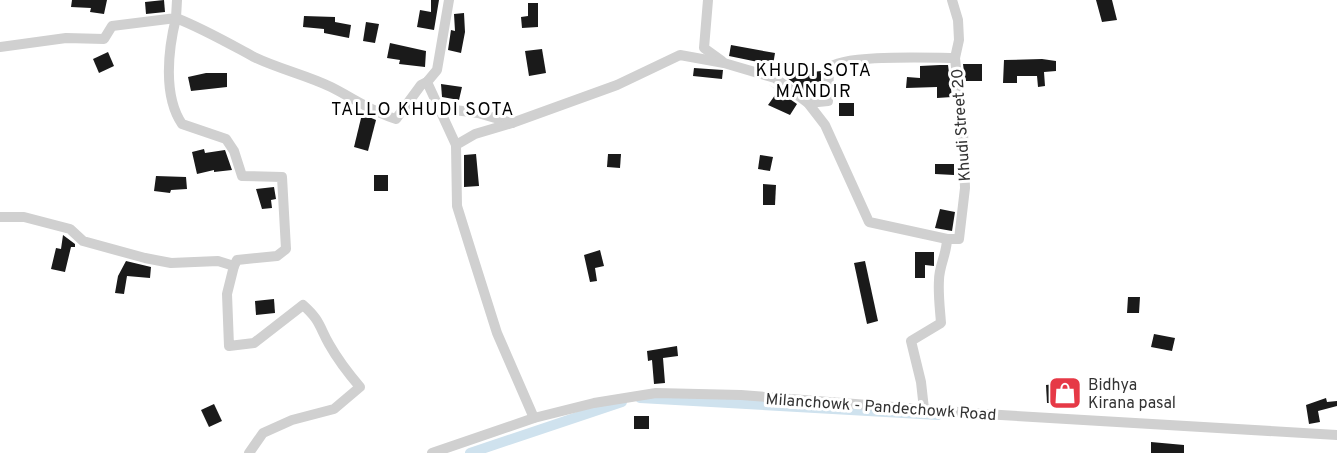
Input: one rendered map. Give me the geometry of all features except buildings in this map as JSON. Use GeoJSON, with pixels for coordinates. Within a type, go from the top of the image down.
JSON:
{"type":"FeatureCollection","features":[{"type":"Feature","properties":{"kind":"street"},"geometry":{"type":"LineString","coordinates":[[177,0],[168,83],[179,120],[182,124],[226,139],[234,151],[242,176],[282,177],[286,249],[277,256],[237,260],[227,294],[229,346],[254,343],[303,305],[319,319],[325,337],[341,364],[360,387],[334,409],[292,420],[263,433],[249,453]]}},
{"type":"Feature","properties":{"kind":"street"},"geometry":{"type":"LineString","coordinates":[[0,47],[66,38],[104,39],[112,26],[176,18],[209,31],[254,57],[325,84],[375,113],[396,119],[421,85],[427,82],[437,70],[449,0]]}},
{"type":"Feature","properties":{"kind":"street"},"geometry":{"type":"LineString","coordinates":[[704,48],[708,0]]}},
{"type":"Feature","properties":{"kind":"street","name":"Khudi Street 20"},"geometry":{"type":"LineString","coordinates":[[947,244],[959,239],[961,234],[965,188],[963,132],[955,58],[959,40],[958,20],[952,0]]}},
{"type":"Feature","properties":{"kind":"street"},"geometry":{"type":"LineString","coordinates":[[690,57],[704,48]]}},
{"type":"Feature","properties":{"kind":"street"},"geometry":{"type":"LineString","coordinates":[[704,48],[724,63]]}},
{"type":"Feature","properties":{"kind":"street"},"geometry":{"type":"LineString","coordinates":[[456,145],[476,134],[617,85],[680,55],[724,63],[775,78],[808,103],[825,125],[868,222],[947,244],[941,260],[938,282],[940,323],[911,342],[921,382],[924,409]]}},
{"type":"Feature","properties":{"kind":"street"},"geometry":{"type":"LineString","coordinates":[[825,125],[829,68],[834,63],[855,59],[955,58]]}},
{"type":"Feature","properties":{"kind":"street"},"geometry":{"type":"LineString","coordinates":[[427,82],[456,145],[457,206],[497,333],[534,418]]}},
{"type":"Feature","properties":{"kind":"street"},"geometry":{"type":"LineString","coordinates":[[808,103],[828,101]]}},
{"type":"Feature","properties":{"kind":"street"},"geometry":{"type":"LineString","coordinates":[[439,108],[478,113],[512,123]]}},
{"type":"Feature","properties":{"kind":"street"},"geometry":{"type":"LineString","coordinates":[[0,217],[24,217],[70,229],[83,241],[145,258],[171,263],[219,261],[234,266]]}},
{"type":"Feature","properties":{"kind":"street","name":"Milanchowk - Pandechowk Road"},"geometry":{"type":"LineString","coordinates":[[432,453],[534,418],[594,403],[656,393],[741,395],[1337,435]]}},
{"type":"Feature","properties":{"kind":"waterway"},"geometry":{"type":"LineString","coordinates":[[640,398],[938,415]]}},
{"type":"Feature","properties":{"kind":"waterway"},"geometry":{"type":"LineString","coordinates":[[470,453],[622,402]]}},
{"type":"Feature","properties":{"kind":"place","name":"Bidhya Kirana pasal"},"geometry":{"type":"Point","coordinates":[1065,393]}},
{"type":"Feature","properties":{"kind":"district","name":"KHUDI SOTA MANDIR"},"geometry":{"type":"Point","coordinates":[814,80]}},
{"type":"Feature","properties":{"kind":"district","name":"TALLO KHUDI SOTA"},"geometry":{"type":"Point","coordinates":[423,109]}}]}
